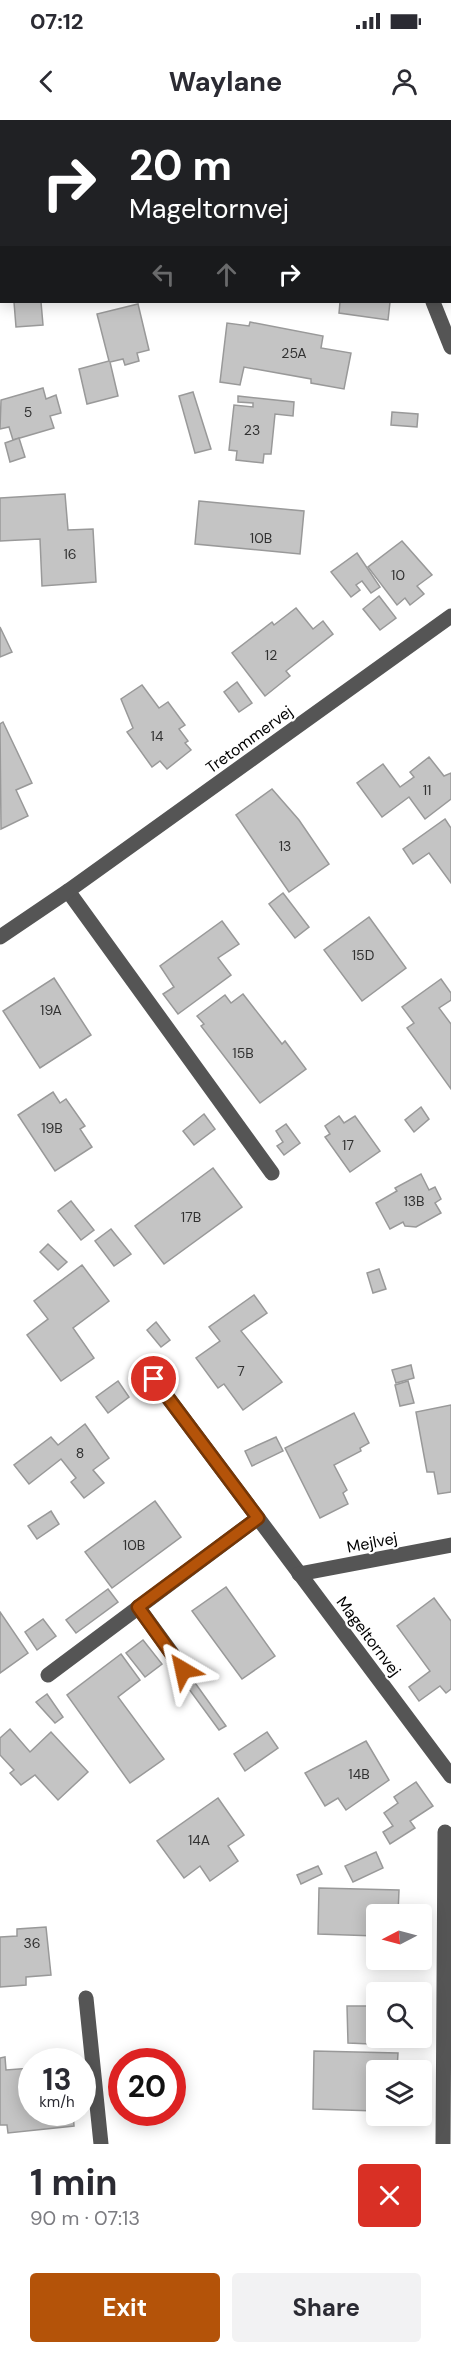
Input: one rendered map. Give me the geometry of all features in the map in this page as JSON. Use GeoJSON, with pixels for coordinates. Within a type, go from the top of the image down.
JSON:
{"type":"FeatureCollection","features":[{"type":"Feature","properties":{"kind":"street"},"geometry":{"type":"LineString","coordinates":[[433,303],[451,347]]}},
{"type":"Feature","properties":{"kind":"street","name":"Tretommervej"},"geometry":{"type":"LineString","coordinates":[[0,937],[68,891],[451,616]]}},
{"type":"Feature","properties":{"kind":"street"},"geometry":{"type":"LineString","coordinates":[[68,891],[272,1173]]}},
{"type":"Feature","properties":{"kind":"street","name":"Mageltornvej"},"geometry":{"type":"LineString","coordinates":[[154,1379],[451,1776]]}},
{"type":"Feature","properties":{"kind":"street"},"geometry":{"type":"LineString","coordinates":[[48,1675],[258,1518]]}},
{"type":"Feature","properties":{"kind":"street","name":"Mejlvej"},"geometry":{"type":"LineString","coordinates":[[299,1574],[451,1545]]}},
{"type":"Feature","properties":{"kind":"street"},"geometry":{"type":"LineString","coordinates":[[138,1607],[183,1670]]}},
{"type":"Feature","properties":{"kind":"street"},"geometry":{"type":"LineString","coordinates":[[443,2144],[448,1974],[445,1833]]}},
{"type":"Feature","properties":{"kind":"street"},"geometry":{"type":"LineString","coordinates":[[86,1998],[100,2144]]}},
{"type":"Feature","properties":{"kind":"building"},"geometry":{"type":"Polygon","coordinates":[[[14,303],[41,303],[43,325],[16,327],[14,303]]]}},
{"type":"Feature","properties":{"kind":"building"},"geometry":{"type":"Polygon","coordinates":[[[340,303],[390,303],[388,320],[339,313],[340,303]]]}},
{"type":"Feature","properties":{"kind":"building"},"geometry":{"type":"Polygon","coordinates":[[[138,304],[149,350],[137,353],[139,361],[125,365],[123,359],[110,362],[118,396],[87,404],[79,369],[109,361],[97,314],[138,304]]]}},
{"type":"Feature","properties":{"kind":"building"},"geometry":{"type":"Polygon","coordinates":[[[250,322],[323,336],[321,348],[351,353],[344,389],[311,383],[311,379],[244,367],[240,385],[220,382],[227,323],[249,326],[250,322]]]}},
{"type":"Feature","properties":{"kind":"building"},"geometry":{"type":"Polygon","coordinates":[[[43,388],[46,399],[56,395],[61,413],[50,416],[54,428],[13,440],[9,427],[0,429],[1,400],[43,388]]]}},
{"type":"Feature","properties":{"kind":"building"},"geometry":{"type":"Polygon","coordinates":[[[193,392],[211,449],[195,453],[179,396],[193,392]]]}},
{"type":"Feature","properties":{"kind":"building"},"geometry":{"type":"Polygon","coordinates":[[[238,396],[294,402],[293,416],[275,414],[271,454],[264,454],[263,463],[236,460],[237,451],[229,450],[234,405],[253,407],[253,403],[238,402],[238,396]]]}},
{"type":"Feature","properties":{"kind":"building"},"geometry":{"type":"Polygon","coordinates":[[[392,412],[418,414],[417,427],[391,425],[392,412]]]}},
{"type":"Feature","properties":{"kind":"building"},"geometry":{"type":"Polygon","coordinates":[[[19,438],[25,457],[10,462],[5,443],[19,438]]]}},
{"type":"Feature","properties":{"kind":"building"},"geometry":{"type":"Polygon","coordinates":[[[65,494],[68,530],[93,529],[96,582],[42,586],[40,539],[0,541],[0,498],[65,494]]]}},
{"type":"Feature","properties":{"kind":"building"},"geometry":{"type":"Polygon","coordinates":[[[199,501],[304,511],[300,554],[195,544],[199,501]]]}},
{"type":"Feature","properties":{"kind":"building"},"geometry":{"type":"Polygon","coordinates":[[[402,541],[432,575],[417,586],[424,594],[410,605],[405,598],[397,605],[368,567],[402,541]]]}},
{"type":"Feature","properties":{"kind":"building"},"geometry":{"type":"Polygon","coordinates":[[[357,553],[380,587],[371,593],[362,581],[356,585],[360,590],[351,597],[331,572],[357,553]]]}},
{"type":"Feature","properties":{"kind":"building"},"geometry":{"type":"Polygon","coordinates":[[[379,596],[396,618],[380,630],[363,609],[379,596]]]}},
{"type":"Feature","properties":{"kind":"building"},"geometry":{"type":"Polygon","coordinates":[[[296,608],[313,629],[323,621],[333,634],[286,671],[290,676],[265,696],[232,653],[272,622],[274,625],[296,608]]]}},
{"type":"Feature","properties":{"kind":"building"},"geometry":{"type":"Polygon","coordinates":[[[0,627],[12,652],[0,657],[0,627]]]}},
{"type":"Feature","properties":{"kind":"building"},"geometry":{"type":"Polygon","coordinates":[[[237,682],[252,703],[239,712],[224,692],[237,682]]]}},
{"type":"Feature","properties":{"kind":"building"},"geometry":{"type":"Polygon","coordinates":[[[142,685],[159,708],[168,702],[185,725],[179,729],[188,741],[185,743],[191,750],[167,769],[160,761],[152,767],[127,732],[133,728],[121,699],[142,685]]]}},
{"type":"Feature","properties":{"kind":"building"},"geometry":{"type":"Polygon","coordinates":[[[3,722],[32,783],[16,790],[28,816],[1,829],[0,724],[3,722]]]}},
{"type":"Feature","properties":{"kind":"building"},"geometry":{"type":"Polygon","coordinates":[[[429,757],[444,776],[451,773],[451,799],[425,819],[409,797],[382,817],[357,783],[383,764],[400,787],[414,777],[410,772],[429,757]]]}},
{"type":"Feature","properties":{"kind":"building"},"geometry":{"type":"Polygon","coordinates":[[[272,789],[299,820],[329,864],[289,892],[236,815],[272,789]]]}},
{"type":"Feature","properties":{"kind":"building"},"geometry":{"type":"Polygon","coordinates":[[[445,819],[451,828],[451,883],[429,853],[413,864],[403,849],[445,819]]]}},
{"type":"Feature","properties":{"kind":"building"},"geometry":{"type":"Polygon","coordinates":[[[283,893],[309,927],[295,938],[269,904],[283,893]]]}},
{"type":"Feature","properties":{"kind":"building"},"geometry":{"type":"Polygon","coordinates":[[[369,917],[406,968],[362,1001],[324,950],[369,917]]]}},
{"type":"Feature","properties":{"kind":"building"},"geometry":{"type":"Polygon","coordinates":[[[222,921],[239,944],[218,958],[231,975],[178,1014],[163,994],[174,987],[160,966],[222,921]]]}},
{"type":"Feature","properties":{"kind":"building"},"geometry":{"type":"Polygon","coordinates":[[[54,978],[91,1035],[40,1068],[3,1011],[54,978]]]}},
{"type":"Feature","properties":{"kind":"building"},"geometry":{"type":"Polygon","coordinates":[[[441,979],[451,993],[451,1000],[439,1008],[451,1024],[451,1089],[407,1028],[414,1023],[402,1007],[441,979]]]}},
{"type":"Feature","properties":{"kind":"building"},"geometry":{"type":"Polygon","coordinates":[[[243,994],[282,1044],[285,1041],[306,1069],[260,1103],[201,1026],[204,1024],[197,1016],[225,995],[231,1003],[243,994]]]}},
{"type":"Feature","properties":{"kind":"building"},"geometry":{"type":"Polygon","coordinates":[[[53,1092],[60,1103],[66,1099],[85,1126],[80,1129],[92,1147],[55,1171],[18,1115],[53,1092]]]}},
{"type":"Feature","properties":{"kind":"building"},"geometry":{"type":"Polygon","coordinates":[[[421,1107],[429,1119],[414,1132],[405,1120],[421,1107]]]}},
{"type":"Feature","properties":{"kind":"building"},"geometry":{"type":"Polygon","coordinates":[[[204,1114],[215,1129],[194,1145],[183,1131],[204,1114]]]}},
{"type":"Feature","properties":{"kind":"building"},"geometry":{"type":"Polygon","coordinates":[[[339,1116],[344,1123],[355,1116],[380,1151],[350,1172],[325,1137],[330,1134],[325,1126],[339,1116]]]}},
{"type":"Feature","properties":{"kind":"building"},"geometry":{"type":"Polygon","coordinates":[[[286,1124],[300,1143],[284,1155],[277,1146],[283,1142],[276,1131],[286,1124]]]}},
{"type":"Feature","properties":{"kind":"building"},"geometry":{"type":"Polygon","coordinates":[[[213,1168],[242,1207],[164,1264],[135,1226],[213,1168]]]}},
{"type":"Feature","properties":{"kind":"building"},"geometry":{"type":"Polygon","coordinates":[[[421,1174],[429,1190],[435,1187],[441,1199],[435,1203],[441,1213],[416,1227],[405,1226],[403,1222],[390,1229],[376,1203],[397,1191],[395,1188],[421,1174]]]}},
{"type":"Feature","properties":{"kind":"building"},"geometry":{"type":"Polygon","coordinates":[[[71,1201],[94,1230],[81,1240],[58,1211],[71,1201]]]}},
{"type":"Feature","properties":{"kind":"building"},"geometry":{"type":"Polygon","coordinates":[[[111,1229],[131,1254],[114,1266],[95,1241],[111,1229]]]}},
{"type":"Feature","properties":{"kind":"building"},"geometry":{"type":"Polygon","coordinates":[[[48,1244],[67,1262],[58,1270],[40,1252],[48,1244]]]}},
{"type":"Feature","properties":{"kind":"building"},"geometry":{"type":"Polygon","coordinates":[[[82,1265],[109,1301],[73,1328],[94,1358],[61,1381],[27,1335],[48,1319],[34,1301],[82,1265]]]}},
{"type":"Feature","properties":{"kind":"building"},"geometry":{"type":"Polygon","coordinates":[[[379,1269],[386,1289],[373,1293],[367,1273],[379,1269]]]}},
{"type":"Feature","properties":{"kind":"building"},"geometry":{"type":"Polygon","coordinates":[[[254,1295],[267,1313],[241,1331],[282,1382],[243,1410],[224,1384],[218,1388],[196,1358],[220,1341],[209,1327],[254,1295]]]}},
{"type":"Feature","properties":{"kind":"building"},"geometry":{"type":"Polygon","coordinates":[[[156,1322],[170,1340],[161,1347],[147,1330],[156,1322]]]}},
{"type":"Feature","properties":{"kind":"building"},"geometry":{"type":"Polygon","coordinates":[[[411,1365],[414,1378],[396,1383],[392,1370],[411,1365]]]}},
{"type":"Feature","properties":{"kind":"building"},"geometry":{"type":"Polygon","coordinates":[[[118,1381],[129,1397],[108,1413],[96,1397],[118,1381]]]}},
{"type":"Feature","properties":{"kind":"building"},"geometry":{"type":"Polygon","coordinates":[[[408,1381],[414,1403],[400,1406],[395,1385],[408,1381]]]}},
{"type":"Feature","properties":{"kind":"building"},"geometry":{"type":"Polygon","coordinates":[[[451,1405],[451,1492],[438,1494],[434,1472],[427,1472],[416,1412],[451,1405]]]}},
{"type":"Feature","properties":{"kind":"building"},"geometry":{"type":"Polygon","coordinates":[[[354,1413],[369,1443],[360,1448],[361,1451],[334,1465],[347,1490],[343,1493],[348,1504],[320,1518],[285,1448],[354,1413]]]}},
{"type":"Feature","properties":{"kind":"building"},"geometry":{"type":"Polygon","coordinates":[[[85,1424],[109,1458],[93,1470],[104,1483],[84,1498],[71,1482],[76,1478],[61,1459],[29,1484],[14,1465],[51,1437],[58,1445],[85,1424]]]}},
{"type":"Feature","properties":{"kind":"building"},"geometry":{"type":"Polygon","coordinates":[[[276,1437],[283,1451],[252,1466],[245,1451],[276,1437]]]}},
{"type":"Feature","properties":{"kind":"building"},"geometry":{"type":"Polygon","coordinates":[[[155,1501],[181,1537],[112,1588],[85,1552],[155,1501]]]}},
{"type":"Feature","properties":{"kind":"building"},"geometry":{"type":"Polygon","coordinates":[[[51,1511],[59,1524],[37,1539],[28,1526],[51,1511]]]}},
{"type":"Feature","properties":{"kind":"building"},"geometry":{"type":"Polygon","coordinates":[[[226,1587],[275,1656],[242,1679],[192,1611],[226,1587]]]}},
{"type":"Feature","properties":{"kind":"building"},"geometry":{"type":"Polygon","coordinates":[[[108,1589],[118,1602],[76,1633],[66,1620],[108,1589]]]}},
{"type":"Feature","properties":{"kind":"building"},"geometry":{"type":"Polygon","coordinates":[[[434,1598],[451,1621],[451,1689],[446,1693],[440,1686],[419,1701],[409,1687],[430,1671],[397,1626],[434,1598]]]}},
{"type":"Feature","properties":{"kind":"building"},"geometry":{"type":"Polygon","coordinates":[[[0,1612],[28,1653],[0,1673],[0,1612]]]}},
{"type":"Feature","properties":{"kind":"building"},"geometry":{"type":"Polygon","coordinates":[[[43,1619],[56,1636],[37,1650],[25,1632],[43,1619]]]}},
{"type":"Feature","properties":{"kind":"building"},"geometry":{"type":"Polygon","coordinates":[[[143,1640],[162,1664],[145,1677],[126,1653],[143,1640]]]}},
{"type":"Feature","properties":{"kind":"building"},"geometry":{"type":"Polygon","coordinates":[[[121,1654],[140,1680],[118,1697],[164,1759],[130,1783],[67,1695],[121,1654]]]}},
{"type":"Feature","properties":{"kind":"building"},"geometry":{"type":"Polygon","coordinates":[[[193,1680],[226,1726],[219,1730],[186,1685],[193,1680]]]}},
{"type":"Feature","properties":{"kind":"building"},"geometry":{"type":"Polygon","coordinates":[[[47,1694],[63,1717],[55,1723],[36,1702],[47,1694]]]}},
{"type":"Feature","properties":{"kind":"building"},"geometry":{"type":"Polygon","coordinates":[[[10,1729],[30,1752],[51,1732],[88,1772],[58,1800],[35,1775],[21,1785],[10,1773],[14,1770],[0,1755],[0,1738],[10,1729]]]}},
{"type":"Feature","properties":{"kind":"building"},"geometry":{"type":"Polygon","coordinates":[[[267,1732],[278,1748],[245,1771],[234,1754],[267,1732]]]}},
{"type":"Feature","properties":{"kind":"building"},"geometry":{"type":"Polygon","coordinates":[[[366,1741],[389,1780],[346,1810],[338,1798],[325,1806],[305,1773],[366,1741]]]}},
{"type":"Feature","properties":{"kind":"building"},"geometry":{"type":"Polygon","coordinates":[[[416,1782],[433,1806],[410,1821],[415,1828],[390,1844],[383,1832],[393,1826],[384,1813],[398,1803],[394,1797],[416,1782]]]}},
{"type":"Feature","properties":{"kind":"building"},"geometry":{"type":"Polygon","coordinates":[[[218,1798],[244,1835],[228,1846],[238,1861],[210,1881],[200,1866],[184,1878],[157,1841],[218,1798]]]}},
{"type":"Feature","properties":{"kind":"building"},"geometry":{"type":"Polygon","coordinates":[[[376,1852],[383,1868],[353,1882],[345,1866],[376,1852]]]}},
{"type":"Feature","properties":{"kind":"building"},"geometry":{"type":"Polygon","coordinates":[[[318,1866],[322,1874],[301,1884],[297,1875],[318,1866]]]}},
{"type":"Feature","properties":{"kind":"building"},"geometry":{"type":"Polygon","coordinates":[[[319,1888],[399,1890],[398,1904],[366,1904],[366,1936],[318,1934],[319,1888]]]}},
{"type":"Feature","properties":{"kind":"building"},"geometry":{"type":"Polygon","coordinates":[[[46,1927],[51,1975],[26,1977],[26,1985],[0,1987],[0,1937],[17,1936],[17,1929],[46,1927]]]}},
{"type":"Feature","properties":{"kind":"building"},"geometry":{"type":"Polygon","coordinates":[[[347,2006],[366,2006],[366,2044],[348,2043],[347,2006]]]}},
{"type":"Feature","properties":{"kind":"building"},"geometry":{"type":"Polygon","coordinates":[[[314,2051],[398,2053],[398,2060],[366,2060],[366,2111],[313,2109],[314,2051]]]}},
{"type":"Feature","properties":{"kind":"building"},"geometry":{"type":"Polygon","coordinates":[[[5,2057],[6,2070],[18,2069],[18,2126],[74,2126],[8,2133],[7,2125],[0,2125],[0,2058],[5,2057]]]}},
{"type":"Feature","properties":{"kind":"route"},"geometry":{"type":"LineString","coordinates":[[154,1379],[258,1518],[138,1607],[183,1670]]}}]}
